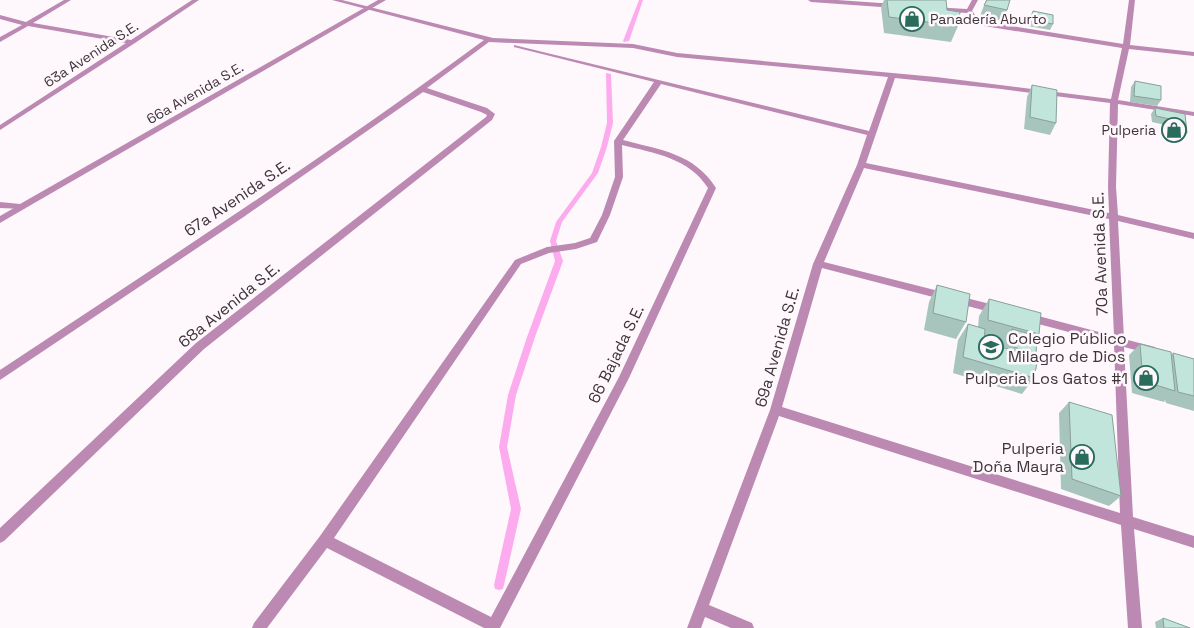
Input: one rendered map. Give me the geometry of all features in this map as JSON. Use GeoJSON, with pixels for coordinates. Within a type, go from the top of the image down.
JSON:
{"type":"FeatureCollection","features":[{"type":"Feature","properties":{"kind":"street"},"geometry":{"type":"LineString","coordinates":[[0,40],[68,0]]}},
{"type":"Feature","properties":{"kind":"street","name":"63a Avenida S.E."},"geometry":{"type":"LineString","coordinates":[[0,128],[196,0]]}},
{"type":"Feature","properties":{"kind":"street"},"geometry":{"type":"LineString","coordinates":[[335,0],[488,40],[872,134]]}},
{"type":"Feature","properties":{"kind":"street","name":"66a Avenida S.E."},"geometry":{"type":"LineString","coordinates":[[0,220],[383,0]]}},
{"type":"Feature","properties":{"kind":"street"},"geometry":{"type":"LineString","coordinates":[[811,0],[900,6]]}},
{"type":"Feature","properties":{"kind":"street"},"geometry":{"type":"LineString","coordinates":[[969,12],[975,0]]}},
{"type":"Feature","properties":{"kind":"street","name":"70a Avenida S.E."},"geometry":{"type":"LineString","coordinates":[[1132,0],[1126,47],[1114,100],[1112,187],[1127,521],[1135,628]]}},
{"type":"Feature","properties":{"kind":"street"},"geometry":{"type":"LineString","coordinates":[[930,9],[969,12],[978,23],[1126,47],[1194,54]]}},
{"type":"Feature","properties":{"kind":"street"},"geometry":{"type":"LineString","coordinates":[[0,17],[27,24],[133,42]]}},
{"type":"Feature","properties":{"kind":"street"},"geometry":{"type":"LineString","coordinates":[[488,40],[633,46],[677,55],[1114,100],[1194,114]]}},
{"type":"Feature","properties":{"kind":"street","name":"67a Avenida S.E."},"geometry":{"type":"LineString","coordinates":[[0,376],[242,214],[422,89],[488,40]]}},
{"type":"Feature","properties":{"kind":"street","name":"69a Avenida S.E."},"geometry":{"type":"LineString","coordinates":[[694,628],[703,609],[776,410],[818,264],[862,165],[892,76]]}},
{"type":"Feature","properties":{"kind":"street"},"geometry":{"type":"LineString","coordinates":[[259,628],[325,540],[518,262],[547,250],[576,246],[594,240],[606,215],[619,177],[618,141],[660,81]]}},
{"type":"Feature","properties":{"kind":"street","name":"68a Avenida S.E."},"geometry":{"type":"LineString","coordinates":[[0,537],[200,346],[485,122],[491,114],[422,89]]}},
{"type":"Feature","properties":{"kind":"street","name":"66 Bajada S.E."},"geometry":{"type":"LineString","coordinates":[[494,627],[624,378],[712,188],[708,180],[696,168],[671,157],[618,141]]}},
{"type":"Feature","properties":{"kind":"street"},"geometry":{"type":"LineString","coordinates":[[862,165],[1113,217],[1194,236]]}},
{"type":"Feature","properties":{"kind":"street"},"geometry":{"type":"LineString","coordinates":[[0,205],[21,208]]}},
{"type":"Feature","properties":{"kind":"street"},"geometry":{"type":"LineString","coordinates":[[818,264],[1118,340],[1166,355]]}},
{"type":"Feature","properties":{"kind":"street"},"geometry":{"type":"LineString","coordinates":[[776,410],[1194,542]]}},
{"type":"Feature","properties":{"kind":"street"},"geometry":{"type":"LineString","coordinates":[[325,540],[494,627]]}},
{"type":"Feature","properties":{"kind":"street"},"geometry":{"type":"LineString","coordinates":[[703,609],[747,628]]}},
{"type":"Feature","properties":{"kind":"building"},"geometry":{"type":"Polygon","coordinates":[[[887,0],[946,0],[947,10],[960,12],[958,26],[889,17],[887,0]]]}},
{"type":"Feature","properties":{"kind":"building"},"geometry":{"type":"Polygon","coordinates":[[[987,0],[1010,0],[1007,10],[984,5],[987,0]]]}},
{"type":"Feature","properties":{"kind":"building"},"geometry":{"type":"Polygon","coordinates":[[[1033,11],[1053,15],[1053,24],[1031,20],[1033,11]]]}},
{"type":"Feature","properties":{"kind":"building"},"geometry":{"type":"Polygon","coordinates":[[[1135,81],[1161,86],[1161,100],[1134,96],[1135,81]]]}},
{"type":"Feature","properties":{"kind":"building"},"geometry":{"type":"Polygon","coordinates":[[[1032,85],[1057,90],[1056,123],[1030,117],[1032,85]]]}},
{"type":"Feature","properties":{"kind":"building"},"geometry":{"type":"Polygon","coordinates":[[[1155,108],[1185,114],[1187,133],[1170,129],[1170,119],[1156,116],[1155,108]]]}},
{"type":"Feature","properties":{"kind":"building"},"geometry":{"type":"Polygon","coordinates":[[[937,285],[970,294],[966,322],[933,313],[937,285]]]}},
{"type":"Feature","properties":{"kind":"building"},"geometry":{"type":"Polygon","coordinates":[[[989,299],[1041,313],[1039,334],[988,320],[989,299]]]}},
{"type":"Feature","properties":{"kind":"building"},"geometry":{"type":"Polygon","coordinates":[[[968,324],[985,329],[984,342],[1038,358],[1034,378],[963,357],[968,324]]]}},
{"type":"Feature","properties":{"kind":"building"},"geometry":{"type":"Polygon","coordinates":[[[1012,329],[1037,336],[1036,354],[1011,346],[1012,329]]]}},
{"type":"Feature","properties":{"kind":"building"},"geometry":{"type":"Polygon","coordinates":[[[1140,344],[1171,352],[1175,391],[1143,381],[1140,344]]]}},
{"type":"Feature","properties":{"kind":"building"},"geometry":{"type":"Polygon","coordinates":[[[1173,353],[1194,359],[1194,396],[1178,392],[1173,353]]]}},
{"type":"Feature","properties":{"kind":"building"},"geometry":{"type":"Polygon","coordinates":[[[1069,402],[1112,415],[1121,496],[1072,479],[1069,402]]]}},
{"type":"Feature","properties":{"kind":"building"},"geometry":{"type":"Polygon","coordinates":[[[1163,618],[1190,628],[1164,628],[1163,618]]]}},
{"type":"Feature","properties":{"kind":"waterway"},"geometry":{"type":"LineString","coordinates":[[626,41],[641,0]]}},
{"type":"Feature","properties":{"kind":"waterway"},"geometry":{"type":"LineString","coordinates":[[499,585],[516,509],[503,447],[512,395],[559,261],[553,241],[559,222],[595,173],[604,147],[610,123],[608,74]]}},
{"type":"Feature","properties":{"kind":"place","name":"Panadería Aburto"},"geometry":{"type":"Point","coordinates":[912,19]}},
{"type":"Feature","properties":{"kind":"place","name":"Pulperia"},"geometry":{"type":"Point","coordinates":[1174,130]}},
{"type":"Feature","properties":{"kind":"place","name":"Colegio Público Milagro de Dios"},"geometry":{"type":"Point","coordinates":[991,347]}},
{"type":"Feature","properties":{"kind":"place","name":"Pulperia Los Gatos #1"},"geometry":{"type":"Point","coordinates":[1146,378]}},
{"type":"Feature","properties":{"kind":"place","name":"Pulperia Doña Mayra"},"geometry":{"type":"Point","coordinates":[1082,457]}}]}
